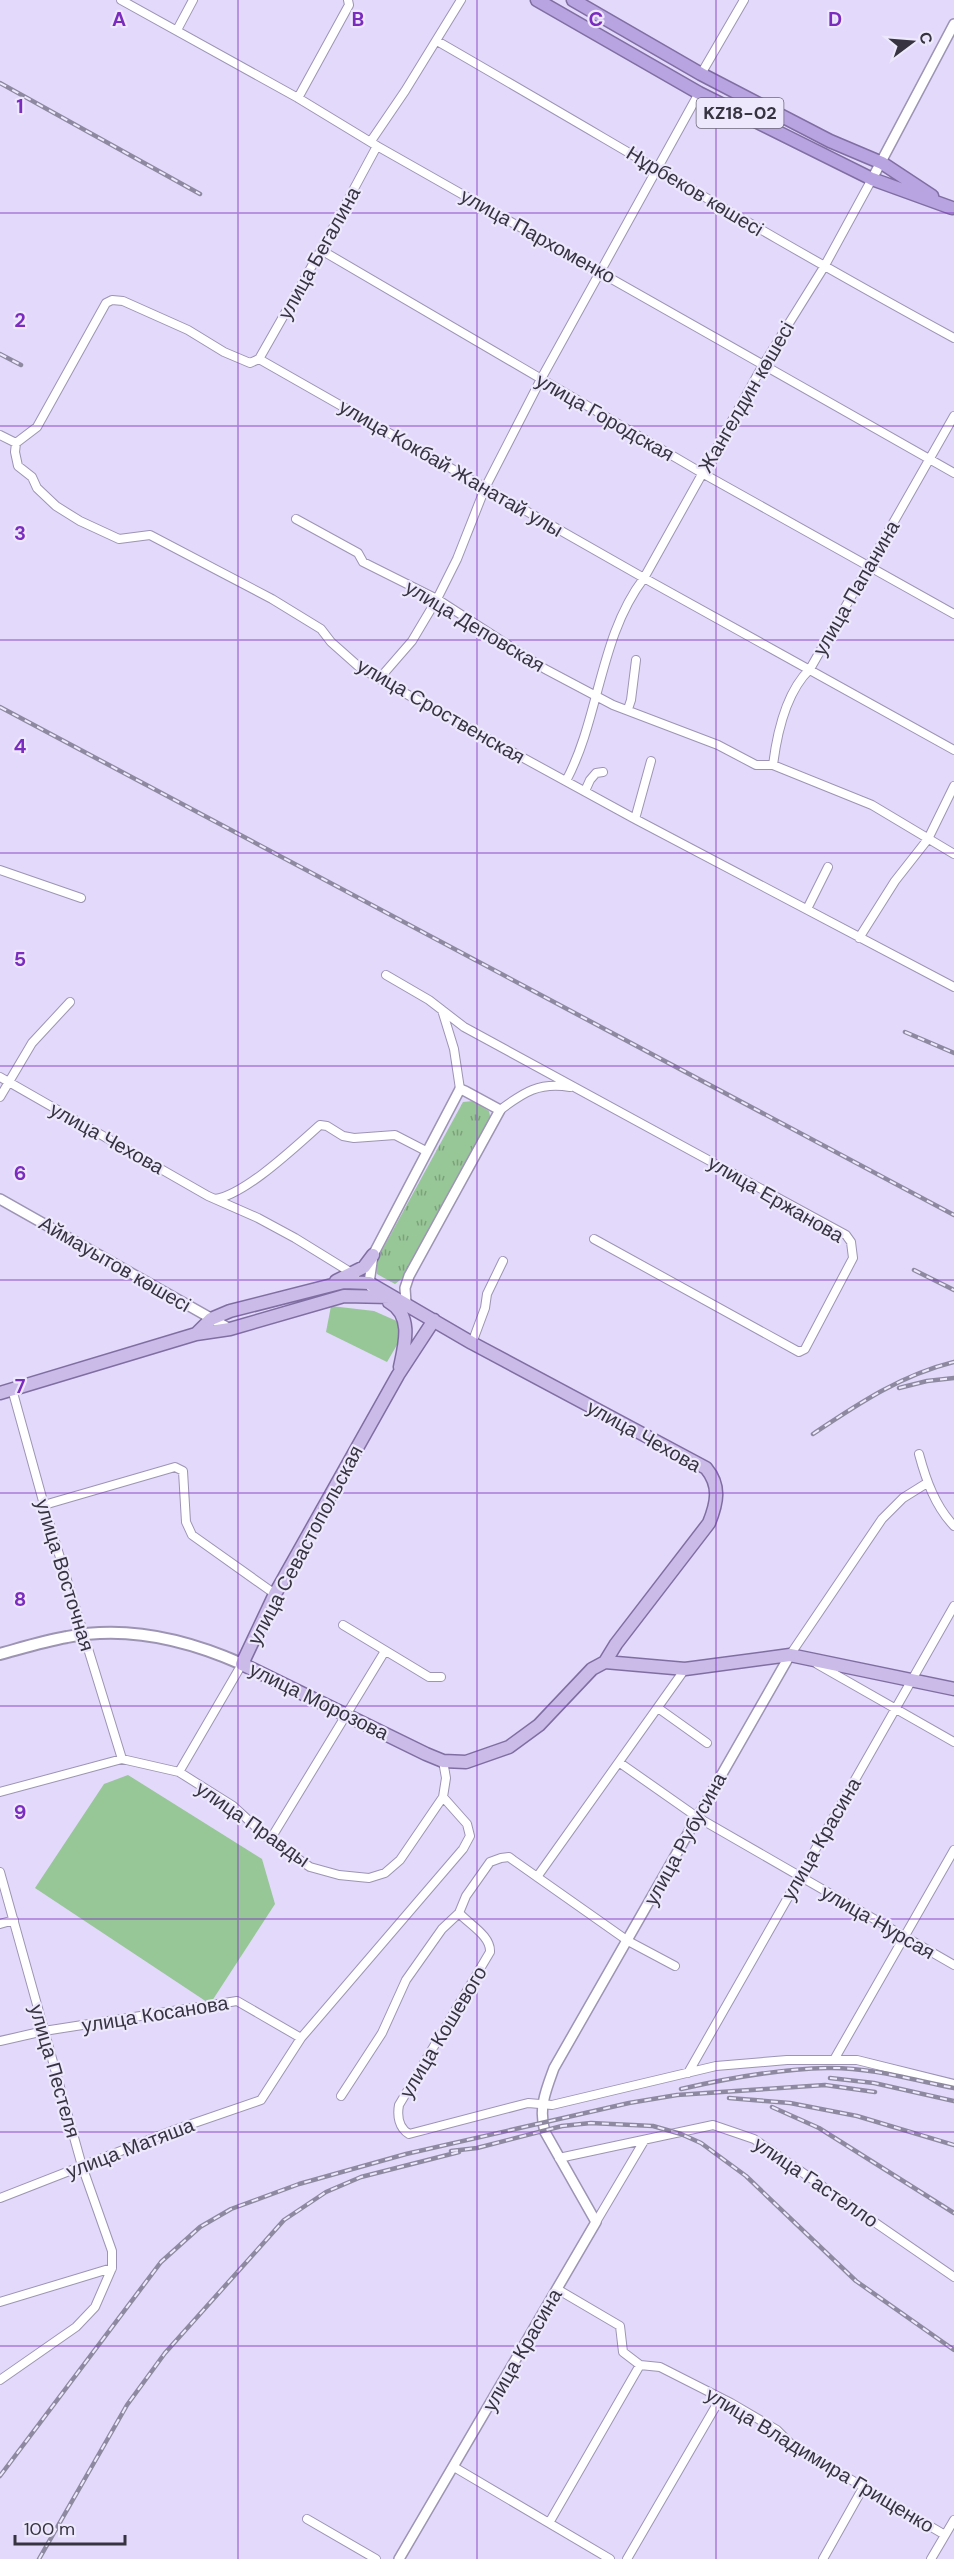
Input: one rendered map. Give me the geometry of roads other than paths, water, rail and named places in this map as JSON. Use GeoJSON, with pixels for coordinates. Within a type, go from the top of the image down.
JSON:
{"type":"FeatureCollection","features":[{"type":"Feature","properties":{"kind":"highway","name":"KZ18-02"},"geometry":{"type":"LineString","coordinates":[[537,0],[699,93],[873,179],[953,209]]}},
{"type":"Feature","properties":{"kind":"highway","name":"KZ18-02"},"geometry":{"type":"LineString","coordinates":[[573,0],[701,74],[830,141],[882,164],[953,209]]}},
{"type":"Feature","properties":{"kind":"main road"},"geometry":{"type":"LineString","coordinates":[[326,1286],[364,1267],[373,1255]]}},
{"type":"Feature","properties":{"kind":"main road"},"geometry":{"type":"LineString","coordinates":[[196,1334],[211,1319],[230,1311],[344,1282],[369,1283]]}},
{"type":"Feature","properties":{"kind":"main road","name":"улица Чехова"},"geometry":{"type":"LineString","coordinates":[[369,1283],[385,1297],[406,1304],[472,1343],[706,1468],[713,1477],[717,1490],[716,1505],[709,1523],[616,1644],[605,1662]]}},
{"type":"Feature","properties":{"kind":"main road"},"geometry":{"type":"LineString","coordinates":[[6,1391],[196,1334],[230,1329],[344,1296],[385,1297],[398,1307],[404,1316],[406,1335],[398,1375]]}},
{"type":"Feature","properties":{"kind":"main road","name":"улица Севастопольская"},"geometry":{"type":"LineString","coordinates":[[242,1664],[275,1594],[398,1375],[434,1320]]}},
{"type":"Feature","properties":{"kind":"main road","name":"улица Морозова"},"geometry":{"type":"LineString","coordinates":[[0,1654],[83,1634],[136,1634],[171,1639],[207,1648],[443,1761],[465,1762],[509,1747],[539,1725],[592,1669],[605,1662]]}},
{"type":"Feature","properties":{"kind":"main road"},"geometry":{"type":"LineString","coordinates":[[605,1662],[686,1669],[790,1655],[954,1689]]}},
{"type":"Feature","properties":{"kind":"street","name":"улица Пархоменко"},"geometry":{"type":"LineString","coordinates":[[121,0],[298,98],[374,144],[954,473]]}},
{"type":"Feature","properties":{"kind":"street"},"geometry":{"type":"LineString","coordinates":[[177,30],[193,0]]}},
{"type":"Feature","properties":{"kind":"street"},"geometry":{"type":"LineString","coordinates":[[298,98],[349,5],[348,0]]}},
{"type":"Feature","properties":{"kind":"street","name":"улица Бегалина"},"geometry":{"type":"LineString","coordinates":[[259,359],[321,250],[374,144],[460,0]]}},
{"type":"Feature","properties":{"kind":"street"},"geometry":{"type":"LineString","coordinates":[[701,74],[744,0]]}},
{"type":"Feature","properties":{"kind":"street","name":"Жангелдин көшесі"},"geometry":{"type":"LineString","coordinates":[[566,782],[625,607],[644,578],[764,365],[824,267],[882,164],[954,24]]}},
{"type":"Feature","properties":{"kind":"street","name":"Нұрбеков көшесі"},"geometry":{"type":"LineString","coordinates":[[436,41],[658,168],[824,267],[954,338]]}},
{"type":"Feature","properties":{"kind":"street"},"geometry":{"type":"LineString","coordinates":[[379,679],[411,641],[437,599],[457,559],[485,488],[541,379],[699,93]]}},
{"type":"Feature","properties":{"kind":"street","name":"улица Городская"},"geometry":{"type":"LineString","coordinates":[[321,250],[702,473],[954,614]]}},
{"type":"Feature","properties":{"kind":"street","name":"улица Кокбай Жанатай улы"},"geometry":{"type":"LineString","coordinates":[[16,443],[38,427],[106,303],[112,300],[123,301],[188,330],[224,352],[250,363],[259,359],[644,578],[954,750]]}},
{"type":"Feature","properties":{"kind":"street","name":"улица Папанина"},"geometry":{"type":"LineString","coordinates":[[774,765],[776,739],[800,679],[810,669],[954,416]]}},
{"type":"Feature","properties":{"kind":"street"},"geometry":{"type":"LineString","coordinates":[[0,435],[16,443]]}},
{"type":"Feature","properties":{"kind":"street","name":"улица Сроственская"},"geometry":{"type":"LineString","coordinates":[[16,443],[18,466],[32,477],[37,488],[57,506],[80,521],[119,539],[150,535],[272,598],[321,629],[331,642],[358,666],[379,679],[635,819],[954,987]]}},
{"type":"Feature","properties":{"kind":"street","name":"улица Деповская"},"geometry":{"type":"LineString","coordinates":[[296,519],[358,553],[363,562],[437,599],[545,669],[596,696],[718,744],[756,765],[774,765],[872,805],[954,854]]}},
{"type":"Feature","properties":{"kind":"street"},"geometry":{"type":"LineString","coordinates":[[628,709],[632,700],[636,660]]}},
{"type":"Feature","properties":{"kind":"street"},"geometry":{"type":"LineString","coordinates":[[635,819],[651,761]]}},
{"type":"Feature","properties":{"kind":"street"},"geometry":{"type":"LineString","coordinates":[[585,791],[596,773],[603,772]]}},
{"type":"Feature","properties":{"kind":"street"},"geometry":{"type":"LineString","coordinates":[[859,938],[895,881],[928,838],[954,786]]}},
{"type":"Feature","properties":{"kind":"street"},"geometry":{"type":"LineString","coordinates":[[807,909],[828,867]]}},
{"type":"Feature","properties":{"kind":"street"},"geometry":{"type":"LineString","coordinates":[[0,870],[81,898]]}},
{"type":"Feature","properties":{"kind":"street"},"geometry":{"type":"LineString","coordinates":[[386,975],[441,1008],[464,1027],[578,1088]]}},
{"type":"Feature","properties":{"kind":"street"},"geometry":{"type":"LineString","coordinates":[[0,1097],[32,1043],[70,1002]]}},
{"type":"Feature","properties":{"kind":"street"},"geometry":{"type":"LineString","coordinates":[[369,1283],[373,1255],[460,1089],[454,1049],[441,1008]]}},
{"type":"Feature","properties":{"kind":"street","name":"улица Чехова"},"geometry":{"type":"LineString","coordinates":[[0,1077],[215,1199],[258,1218],[369,1283]]}},
{"type":"Feature","properties":{"kind":"street"},"geometry":{"type":"LineString","coordinates":[[406,1304],[405,1288],[409,1276],[500,1110],[528,1091],[542,1086],[578,1088]]}},
{"type":"Feature","properties":{"kind":"street","name":"улица Ержанова"},"geometry":{"type":"LineString","coordinates":[[578,1088],[846,1235],[851,1242],[853,1258],[805,1349],[799,1352],[594,1239]]}},
{"type":"Feature","properties":{"kind":"street"},"geometry":{"type":"LineString","coordinates":[[460,1089],[500,1110]]}},
{"type":"Feature","properties":{"kind":"street"},"geometry":{"type":"LineString","coordinates":[[215,1199],[223,1198],[279,1161],[320,1125],[327,1126],[343,1136],[354,1138],[395,1135],[426,1151]]}},
{"type":"Feature","properties":{"kind":"street","name":"Аймауытов көшесі"},"geometry":{"type":"LineString","coordinates":[[0,1199],[230,1329]]}},
{"type":"Feature","properties":{"kind":"street"},"geometry":{"type":"LineString","coordinates":[[472,1343],[485,1308],[487,1294],[503,1261]]}},
{"type":"Feature","properties":{"kind":"street"},"geometry":{"type":"LineString","coordinates":[[385,1297],[409,1276]]}},
{"type":"Feature","properties":{"kind":"street","name":"улица Восточная"},"geometry":{"type":"LineString","coordinates":[[6,1391],[44,1505],[122,1760]]}},
{"type":"Feature","properties":{"kind":"street"},"geometry":{"type":"LineString","coordinates":[[919,1454],[927,1483],[942,1512],[954,1526]]}},
{"type":"Feature","properties":{"kind":"street"},"geometry":{"type":"LineString","coordinates":[[44,1505],[175,1467],[179,1468],[183,1471],[186,1522],[192,1535],[275,1594]]}},
{"type":"Feature","properties":{"kind":"street","name":"улица Рубусина"},"geometry":{"type":"LineString","coordinates":[[596,2222],[545,2132],[542,2104],[554,2068],[790,1655],[882,1519],[903,1498],[927,1483]]}},
{"type":"Feature","properties":{"kind":"street","name":"улица Красина"},"geometry":{"type":"LineString","coordinates":[[688,2073],[954,1606]]}},
{"type":"Feature","properties":{"kind":"street"},"geometry":{"type":"LineString","coordinates":[[343,1625],[429,1677],[441,1677]]}},
{"type":"Feature","properties":{"kind":"street"},"geometry":{"type":"LineString","coordinates":[[270,1840],[385,1651]]}},
{"type":"Feature","properties":{"kind":"street"},"geometry":{"type":"LineString","coordinates":[[804,1657],[954,1742]]}},
{"type":"Feature","properties":{"kind":"street","name":"улица Севастопольская"},"geometry":{"type":"LineString","coordinates":[[179,1772],[242,1664]]}},
{"type":"Feature","properties":{"kind":"street"},"geometry":{"type":"LineString","coordinates":[[537,1877],[686,1669]]}},
{"type":"Feature","properties":{"kind":"street","name":"улица Рубусина"},"geometry":{"type":"LineString","coordinates":[[658,1708],[707,1743]]}},
{"type":"Feature","properties":{"kind":"street","name":"улица Правды"},"geometry":{"type":"LineString","coordinates":[[0,1792],[122,1760],[179,1772],[244,1814],[270,1840],[310,1867],[339,1875],[369,1878],[384,1873],[400,1860],[443,1797]]}},
{"type":"Feature","properties":{"kind":"street"},"geometry":{"type":"LineString","coordinates":[[301,2038],[455,1858],[470,1836],[467,1824],[443,1797],[446,1778],[443,1761]]}},
{"type":"Feature","properties":{"kind":"street","name":"улица Нурсая"},"geometry":{"type":"LineString","coordinates":[[620,1763],[697,1817],[954,1965]]}},
{"type":"Feature","properties":{"kind":"street"},"geometry":{"type":"LineString","coordinates":[[835,2058],[954,1850]]}},
{"type":"Feature","properties":{"kind":"street"},"geometry":{"type":"LineString","coordinates":[[341,2096],[382,2033],[406,1980],[442,1929],[459,1913],[466,1896],[490,1862],[509,1857],[628,1941],[675,1965]]}},
{"type":"Feature","properties":{"kind":"street","name":"улица Пестеля"},"geometry":{"type":"LineString","coordinates":[[0,1872],[82,2166],[112,2251],[112,2268]]}},
{"type":"Feature","properties":{"kind":"street","name":"улица Кошевого"},"geometry":{"type":"LineString","coordinates":[[459,1913],[487,1938],[490,1952],[404,2096],[397,2113],[400,2124],[409,2134],[512,2106],[528,2103],[542,2104]]}},
{"type":"Feature","properties":{"kind":"street"},"geometry":{"type":"LineString","coordinates":[[0,1924],[14,1920]]}},
{"type":"Feature","properties":{"kind":"street","name":"улица Косанова"},"geometry":{"type":"LineString","coordinates":[[0,2041],[44,2031],[237,2001],[301,2038]]}},
{"type":"Feature","properties":{"kind":"street","name":"улица Матяша"},"geometry":{"type":"LineString","coordinates":[[0,2198],[261,2100],[301,2038]]}},
{"type":"Feature","properties":{"kind":"street"},"geometry":{"type":"LineString","coordinates":[[542,2104],[552,2105],[743,2062],[835,2058],[954,2084]]}},
{"type":"Feature","properties":{"kind":"street","name":"улица Гастелло"},"geometry":{"type":"LineString","coordinates":[[559,2158],[713,2126],[754,2139],[954,2277]]}},
{"type":"Feature","properties":{"kind":"street","name":"улица Красина"},"geometry":{"type":"LineString","coordinates":[[399,2559],[644,2141]]}},
{"type":"Feature","properties":{"kind":"street"},"geometry":{"type":"LineString","coordinates":[[0,2302],[112,2268]]}},
{"type":"Feature","properties":{"kind":"street"},"geometry":{"type":"LineString","coordinates":[[0,2380],[76,2326],[96,2307],[112,2268]]}},
{"type":"Feature","properties":{"kind":"street"},"geometry":{"type":"LineString","coordinates":[[549,2523],[640,2365],[623,2352],[620,2326],[557,2289]]}},
{"type":"Feature","properties":{"kind":"street","name":"улица Владимира Грищенко"},"geometry":{"type":"LineString","coordinates":[[640,2365],[660,2367],[731,2403],[777,2430],[792,2445],[945,2535]]}},
{"type":"Feature","properties":{"kind":"street"},"geometry":{"type":"LineString","coordinates":[[627,2559],[720,2399]]}},
{"type":"Feature","properties":{"kind":"street"},"geometry":{"type":"LineString","coordinates":[[454,2467],[610,2559]]}},
{"type":"Feature","properties":{"kind":"street"},"geometry":{"type":"LineString","coordinates":[[823,2559],[864,2486]]}},
{"type":"Feature","properties":{"kind":"street"},"geometry":{"type":"LineString","coordinates":[[307,2519],[376,2559]]}},
{"type":"Feature","properties":{"kind":"street"},"geometry":{"type":"LineString","coordinates":[[931,2559],[954,2520]]}},
{"type":"Feature","properties":{"kind":"railway"},"geometry":{"type":"LineString","coordinates":[[0,83],[200,194]]}},
{"type":"Feature","properties":{"kind":"railway"},"geometry":{"type":"LineString","coordinates":[[0,354],[21,365]]}},
{"type":"Feature","properties":{"kind":"railway"},"geometry":{"type":"LineString","coordinates":[[0,707],[954,1215]]}},
{"type":"Feature","properties":{"kind":"railway"},"geometry":{"type":"LineString","coordinates":[[905,1032],[954,1053]]}},
{"type":"Feature","properties":{"kind":"railway"},"geometry":{"type":"LineString","coordinates":[[914,1270],[954,1290]]}},
{"type":"Feature","properties":{"kind":"railway"},"geometry":{"type":"LineString","coordinates":[[813,1434],[863,1401],[898,1383],[954,1362]]}},
{"type":"Feature","properties":{"kind":"railway"},"geometry":{"type":"LineString","coordinates":[[899,1388],[927,1381],[954,1378]]}},
{"type":"Feature","properties":{"kind":"railway"},"geometry":{"type":"LineString","coordinates":[[681,2089],[754,2075],[827,2068],[875,2072],[954,2088]]}},
{"type":"Feature","properties":{"kind":"railway"},"geometry":{"type":"LineString","coordinates":[[830,2078],[874,2083],[954,2101]]}},
{"type":"Feature","properties":{"kind":"railway"},"geometry":{"type":"LineString","coordinates":[[0,2476],[161,2262],[200,2227],[231,2209],[299,2184],[406,2154],[629,2103],[677,2095],[825,2085],[875,2092]]}},
{"type":"Feature","properties":{"kind":"railway"},"geometry":{"type":"LineString","coordinates":[[729,2098],[790,2103],[857,2116],[954,2145]]}},
{"type":"Feature","properties":{"kind":"railway"},"geometry":{"type":"LineString","coordinates":[[772,2107],[819,2128],[954,2213]]}},
{"type":"Feature","properties":{"kind":"railway"},"geometry":{"type":"LineString","coordinates":[[451,2151],[477,2148],[562,2126],[591,2123],[653,2126],[681,2134],[701,2143],[746,2176],[856,2281],[954,2350]]}},
{"type":"Feature","properties":{"kind":"railway"},"geometry":{"type":"LineString","coordinates":[[39,2559],[127,2405],[165,2353],[284,2220],[326,2192],[361,2177],[459,2152]]}}]}
